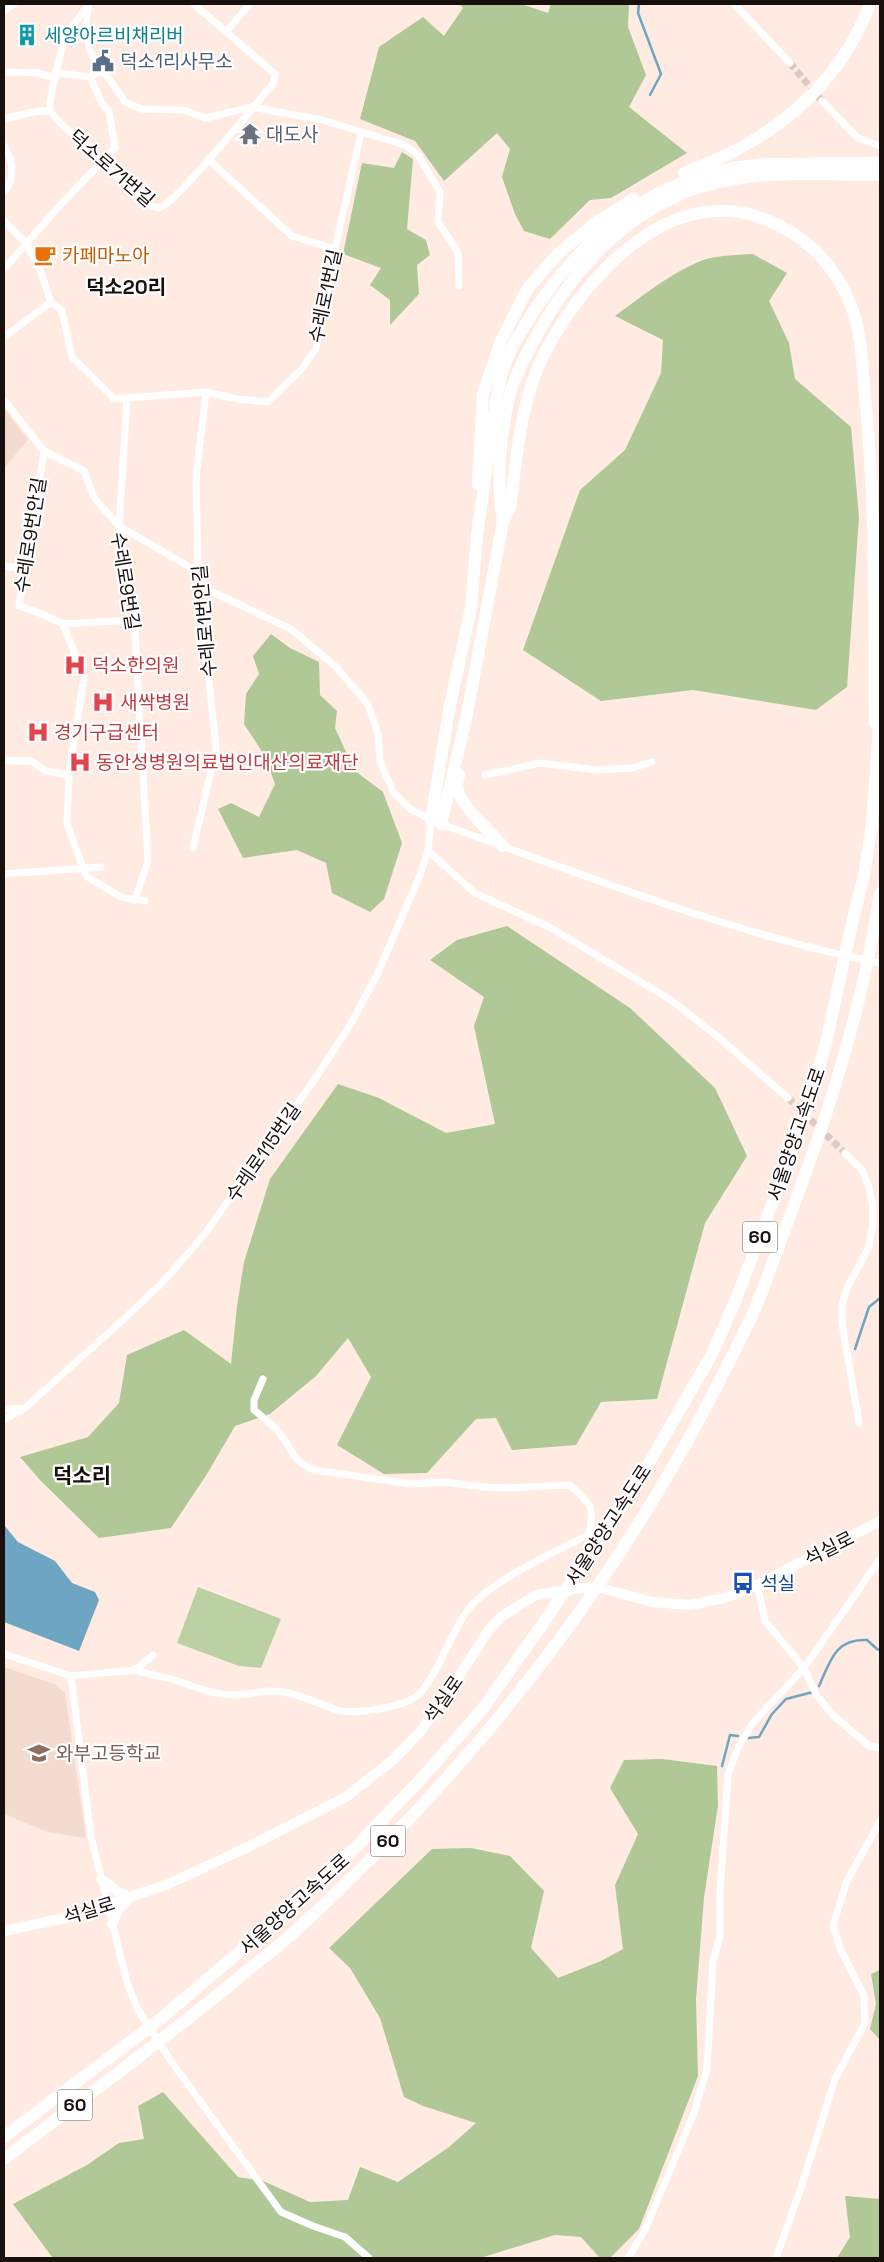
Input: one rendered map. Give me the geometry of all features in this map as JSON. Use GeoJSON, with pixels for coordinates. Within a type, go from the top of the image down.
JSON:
{"type":"FeatureCollection","features":[{"type":"Feature","properties":{"kind":"highway"},"geometry":{"type":"LineString","coordinates":[[477,535],[478,463],[483,394],[501,341],[528,288],[559,253],[595,222],[652,188],[739,149],[776,126],[809,100],[836,68],[862,25],[870,4]]}},
{"type":"Feature","properties":{"kind":"highway"},"geometry":{"type":"LineString","coordinates":[[436,822],[449,710],[471,608],[477,535],[496,401],[502,372],[513,346],[535,309],[557,279],[590,242],[632,209],[663,191],[699,176],[731,168],[765,164],[880,163]]}},
{"type":"Feature","properties":{"kind":"highway"},"geometry":{"type":"LineString","coordinates":[[503,521],[500,500],[503,437],[511,393],[526,355],[550,311],[600,248],[633,221],[671,199],[703,186],[734,178],[775,175],[880,175]]}},
{"type":"Feature","properties":{"kind":"highway"},"geometry":{"type":"LineString","coordinates":[[436,822],[460,744],[503,521],[510,508],[528,397],[543,356],[568,312],[607,266],[635,242],[662,225],[708,210],[751,213],[774,222],[802,238],[821,256],[837,276],[851,305],[859,338],[868,425],[873,514],[875,783]]}},
{"type":"Feature","properties":{"kind":"highway","name":"서울양양고속도로"},"geometry":{"type":"LineString","coordinates":[[4,2136],[158,2021],[277,1920],[356,1847],[420,1780],[481,1711],[544,1622],[639,1480],[711,1356],[737,1297],[799,1133],[826,1043],[864,875],[872,825],[880,712]]}},
{"type":"Feature","properties":{"kind":"highway"},"geometry":{"type":"LineString","coordinates":[[460,744],[462,754],[457,787],[473,814],[503,846]]}},
{"type":"Feature","properties":{"kind":"highway","name":"서울양양고속도로"},"geometry":{"type":"LineString","coordinates":[[4,2159],[167,2036],[290,1936],[362,1868],[461,1765],[538,1671],[623,1550],[672,1470],[724,1372],[756,1305],[828,1114],[863,981],[880,895]]}},
{"type":"Feature","properties":{"kind":"main road","name":"석실로"},"geometry":{"type":"LineString","coordinates":[[4,1932],[65,1918],[166,1885],[263,1840],[346,1796],[394,1759],[420,1732],[489,1630],[502,1616],[536,1595],[581,1588],[600,1588],[653,1602],[690,1605],[724,1598],[757,1585],[880,1521]]}},
{"type":"Feature","properties":{"kind":"main road"},"geometry":{"type":"LineString","coordinates":[[101,1879],[118,1892],[130,1897],[117,1912],[112,1924]]}},
{"type":"Feature","properties":{"kind":"street"},"geometry":{"type":"LineString","coordinates":[[4,11],[14,4]]}},
{"type":"Feature","properties":{"kind":"street"},"geometry":{"type":"LineString","coordinates":[[89,4],[85,29],[89,48],[101,71],[108,77],[125,102],[141,109],[183,110],[205,118],[252,107],[322,120],[406,145],[418,155],[440,192],[438,222],[458,252],[459,286]]}},
{"type":"Feature","properties":{"kind":"street"},"geometry":{"type":"LineString","coordinates":[[4,119],[37,111],[50,110],[50,99],[67,35],[89,4]]}},
{"type":"Feature","properties":{"kind":"street"},"geometry":{"type":"LineString","coordinates":[[194,4],[275,74],[273,84],[208,159],[292,236],[335,249]]}},
{"type":"Feature","properties":{"kind":"street"},"geometry":{"type":"LineString","coordinates":[[226,32],[250,4]]}},
{"type":"Feature","properties":{"kind":"street"},"geometry":{"type":"LineString","coordinates":[[734,4],[790,62]]}},
{"type":"Feature","properties":{"kind":"street"},"geometry":{"type":"LineString","coordinates":[[4,72],[90,77],[101,71]]}},
{"type":"Feature","properties":{"kind":"street"},"geometry":{"type":"LineString","coordinates":[[4,269],[100,162],[115,148],[110,111],[102,103],[90,77]]}},
{"type":"Feature","properties":{"kind":"street"},"geometry":{"type":"LineString","coordinates":[[822,101],[858,138],[880,146]]}},
{"type":"Feature","properties":{"kind":"street","name":"덕소로71번길"},"geometry":{"type":"LineString","coordinates":[[50,110],[64,127],[73,132],[98,154],[100,162],[151,206],[159,208],[169,203],[208,159]]}},
{"type":"Feature","properties":{"kind":"street","name":"수레로1번길"},"geometry":{"type":"LineString","coordinates":[[4,221],[26,243],[40,270],[51,302],[62,311],[72,358],[114,399],[206,392],[237,399],[268,402],[302,369],[316,348],[335,249],[361,133]]}},
{"type":"Feature","properties":{"kind":"street"},"geometry":{"type":"LineString","coordinates":[[4,146],[12,158],[12,172],[4,192]]}},
{"type":"Feature","properties":{"kind":"street"},"geometry":{"type":"LineString","coordinates":[[4,337],[51,302]]}},
{"type":"Feature","properties":{"kind":"street","name":"수레로1번안길"},"geometry":{"type":"LineString","coordinates":[[193,848],[216,749],[198,572],[196,477],[206,392]]}},
{"type":"Feature","properties":{"kind":"street"},"geometry":{"type":"LineString","coordinates":[[127,399],[119,526],[198,572]]}},
{"type":"Feature","properties":{"kind":"street","name":"수레로9번길"},"geometry":{"type":"LineString","coordinates":[[4,400],[44,451],[84,471],[94,498],[119,526],[134,620],[148,862],[135,900]]}},
{"type":"Feature","properties":{"kind":"street","name":"수레로9번안길"},"geometry":{"type":"LineString","coordinates":[[44,451],[19,606],[63,624]]}},
{"type":"Feature","properties":{"kind":"street"},"geometry":{"type":"LineString","coordinates":[[4,566],[24,569]]}},
{"type":"Feature","properties":{"kind":"street"},"geometry":{"type":"LineString","coordinates":[[200,586],[291,629],[335,666],[368,704],[378,734],[380,761],[393,792],[410,809],[436,822],[724,923],[823,952],[880,963]]}},
{"type":"Feature","properties":{"kind":"street"},"geometry":{"type":"LineString","coordinates":[[134,620],[63,624],[84,678],[69,774],[67,824],[86,876],[121,897],[145,901]]}},
{"type":"Feature","properties":{"kind":"street"},"geometry":{"type":"LineString","coordinates":[[4,759],[7,761],[31,761],[46,771],[69,774]]}},
{"type":"Feature","properties":{"kind":"street"},"geometry":{"type":"LineString","coordinates":[[485,775],[540,763],[597,770],[632,768],[652,762]]}},
{"type":"Feature","properties":{"kind":"street","name":"수레로115번길"},"geometry":{"type":"LineString","coordinates":[[4,1420],[23,1409],[162,1283],[204,1235],[315,1079],[350,1025],[400,924],[428,851],[436,822]]}},
{"type":"Feature","properties":{"kind":"street"},"geometry":{"type":"LineString","coordinates":[[428,851],[475,892],[551,928],[671,1000],[718,1037],[788,1098]]}},
{"type":"Feature","properties":{"kind":"street"},"geometry":{"type":"LineString","coordinates":[[4,874],[101,867]]}},
{"type":"Feature","properties":{"kind":"street"},"geometry":{"type":"LineString","coordinates":[[845,1153],[862,1170],[869,1187],[873,1225],[869,1247],[848,1286],[842,1304],[842,1323],[859,1423]]}},
{"type":"Feature","properties":{"kind":"street"},"geometry":{"type":"LineString","coordinates":[[263,1379],[254,1400],[254,1410],[278,1432],[292,1455],[302,1465],[314,1470],[412,1484],[445,1482],[507,1488],[570,1485],[588,1501],[592,1509],[592,1522],[588,1535],[590,1558],[579,1581],[581,1588]]}},
{"type":"Feature","properties":{"kind":"street"},"geometry":{"type":"LineString","coordinates":[[4,1409],[23,1409]]}},
{"type":"Feature","properties":{"kind":"street"},"geometry":{"type":"LineString","coordinates":[[4,1426],[23,1409]]}},
{"type":"Feature","properties":{"kind":"street"},"geometry":{"type":"LineString","coordinates":[[4,1654],[70,1676],[135,1670],[214,1693],[242,1696],[272,1691],[308,1698],[339,1710],[365,1710],[406,1703],[418,1695],[428,1683],[456,1628],[468,1610],[481,1597],[497,1584],[588,1535]]}},
{"type":"Feature","properties":{"kind":"street"},"geometry":{"type":"LineString","coordinates":[[628,2258],[645,2230],[694,2113],[707,2069],[713,1962],[720,1935],[720,1893],[728,1774],[737,1750],[752,1724],[804,1668],[880,1559]]}},
{"type":"Feature","properties":{"kind":"street"},"geometry":{"type":"LineString","coordinates":[[757,1585],[765,1621],[804,1668],[817,1696],[834,1716],[869,1746],[880,1748]]}},
{"type":"Feature","properties":{"kind":"street"},"geometry":{"type":"LineString","coordinates":[[135,1670],[153,1655]]}},
{"type":"Feature","properties":{"kind":"street"},"geometry":{"type":"LineString","coordinates":[[70,1676],[91,1837],[106,1905],[127,1982],[137,2008],[173,2064],[281,2212],[344,2237],[369,2258]]}},
{"type":"Feature","properties":{"kind":"street"},"geometry":{"type":"LineString","coordinates":[[776,2258],[800,2191],[835,2079],[865,2022],[864,1996],[833,1926],[846,1883],[880,1821]]}},
{"type":"Feature","properties":{"kind":"shaded area"},"geometry":{"type":"Polygon","coordinates":[[[4,408],[28,440],[4,468],[4,408]]]}},
{"type":"Feature","properties":{"kind":"shaded area","name":"와부고등학교"},"geometry":{"type":"Polygon","coordinates":[[[4,1667],[54,1684],[65,1693],[86,1838],[48,1832],[4,1814],[4,1667]]]}},
{"type":"Feature","properties":{"kind":"green space"},"geometry":{"type":"Polygon","coordinates":[[[460,4],[521,4],[548,13],[551,4],[629,4],[628,27],[646,75],[629,107],[687,153],[611,198],[590,200],[550,239],[524,231],[515,214],[502,177],[510,149],[497,133],[444,181],[415,141],[360,119],[379,47],[423,17],[444,36],[463,8],[460,4]]]}},
{"type":"Feature","properties":{"kind":"green space"},"geometry":{"type":"Polygon","coordinates":[[[402,152],[413,159],[407,229],[426,240],[430,255],[417,265],[419,294],[390,325],[390,300],[370,285],[381,268],[343,254],[362,163],[394,168],[402,152]]]}},
{"type":"Feature","properties":{"kind":"green space"},"geometry":{"type":"Polygon","coordinates":[[[753,254],[787,273],[769,301],[789,343],[795,379],[851,427],[859,517],[847,687],[816,710],[693,690],[601,701],[523,650],[580,490],[625,450],[661,373],[663,340],[615,316],[664,280],[702,260],[731,255],[753,254]]]}},
{"type":"Feature","properties":{"kind":"green space"},"geometry":{"type":"Polygon","coordinates":[[[271,634],[290,648],[319,662],[320,695],[337,711],[335,728],[355,771],[383,792],[402,843],[384,899],[370,912],[332,893],[326,863],[297,850],[243,858],[218,809],[231,803],[259,817],[275,784],[265,756],[244,724],[246,694],[259,674],[253,656],[271,634]]]}},
{"type":"Feature","properties":{"kind":"green space"},"geometry":{"type":"Polygon","coordinates":[[[507,926],[630,1008],[715,1088],[747,1156],[705,1223],[657,1399],[601,1402],[576,1445],[512,1450],[496,1418],[476,1419],[427,1473],[384,1474],[337,1445],[371,1377],[348,1338],[316,1376],[270,1414],[235,1426],[207,1474],[171,1528],[99,1538],[40,1480],[20,1457],[88,1437],[119,1403],[127,1355],[184,1330],[231,1364],[244,1262],[270,1179],[338,1084],[379,1098],[446,1133],[495,1124],[474,1026],[484,997],[430,960],[457,940],[507,926]]]}},
{"type":"Feature","properties":{"kind":"green space"},"geometry":{"type":"Polygon","coordinates":[[[198,1587],[281,1619],[261,1668],[239,1666],[177,1643],[198,1587]]]}},
{"type":"Feature","properties":{"kind":"green space"},"geometry":{"type":"Polygon","coordinates":[[[662,1759],[717,1766],[718,1805],[704,1898],[696,1999],[698,2076],[639,2229],[610,2258],[600,2258],[581,2237],[555,2235],[480,2258],[52,2257],[13,2204],[87,2165],[119,2143],[144,2139],[138,2106],[163,2092],[238,2177],[263,2181],[310,2202],[348,2200],[360,2167],[398,2182],[449,2147],[476,2123],[423,2106],[404,2097],[380,2018],[350,1968],[329,1948],[432,1849],[471,1848],[510,1856],[544,1891],[531,1948],[558,1978],[601,1961],[623,1949],[615,1885],[638,1834],[610,1788],[624,1760],[662,1759]]]}},
{"type":"Feature","properties":{"kind":"green space"},"geometry":{"type":"Polygon","coordinates":[[[880,1970],[880,2040],[870,2029],[876,2004],[871,1974],[880,1970]]]}},
{"type":"Feature","properties":{"kind":"green space"},"geometry":{"type":"Polygon","coordinates":[[[845,2196],[880,2199],[880,2258],[837,2258],[850,2237],[845,2196]]]}},
{"type":"Feature","properties":{"kind":"water"},"geometry":{"type":"Polygon","coordinates":[[[4,1525],[18,1542],[55,1561],[72,1583],[95,1592],[99,1600],[79,1651],[4,1622],[4,1525]]]}},
{"type":"Feature","properties":{"kind":"waterway"},"geometry":{"type":"LineString","coordinates":[[639,4],[638,13],[661,74],[650,95]]}},
{"type":"Feature","properties":{"kind":"waterway"},"geometry":{"type":"LineString","coordinates":[[855,1349],[869,1307],[880,1298]]}},
{"type":"Feature","properties":{"kind":"waterway"},"geometry":{"type":"LineString","coordinates":[[819,1686],[831,1660],[841,1647],[856,1640],[867,1640],[880,1650]]}},
{"type":"Feature","properties":{"kind":"waterway"},"geometry":{"type":"LineString","coordinates":[[748,1738],[759,1737],[772,1714],[786,1699],[813,1692]]}},
{"type":"Feature","properties":{"kind":"waterway"},"geometry":{"type":"LineString","coordinates":[[722,1766],[730,1735],[738,1736]]}},
{"type":"Feature","properties":{"kind":"tunnel"},"geometry":{"type":"LineString","coordinates":[[790,63],[822,101]]}},
{"type":"Feature","properties":{"kind":"tunnel"},"geometry":{"type":"LineString","coordinates":[[788,1098],[845,1153]]}},
{"type":"Feature","properties":{"kind":"place","name":"세양아르비채리버"},"geometry":{"type":"Point","coordinates":[27,35]}},
{"type":"Feature","properties":{"kind":"place","name":"덕소1리사무소"},"geometry":{"type":"Point","coordinates":[103,61]}},
{"type":"Feature","properties":{"kind":"place","name":"대도사"},"geometry":{"type":"Point","coordinates":[250,134]}},
{"type":"Feature","properties":{"kind":"place","name":"카페마노아"},"geometry":{"type":"Point","coordinates":[45,255]}},
{"type":"Feature","properties":{"kind":"place","name":"덕소한의원"},"geometry":{"type":"Point","coordinates":[75,665]}},
{"type":"Feature","properties":{"kind":"place","name":"새싹병원"},"geometry":{"type":"Point","coordinates":[103,702]}},
{"type":"Feature","properties":{"kind":"place","name":"경기구급센터"},"geometry":{"type":"Point","coordinates":[38,732]}},
{"type":"Feature","properties":{"kind":"place","name":"동안성병원의료법인대산의료재단"},"geometry":{"type":"Point","coordinates":[80,762]}},
{"type":"Feature","properties":{"kind":"place","name":"석실"},"geometry":{"type":"Point","coordinates":[743,1583]}},
{"type":"Feature","properties":{"kind":"place","name":"와부고등학교"},"geometry":{"type":"Point","coordinates":[39,1753]}},
{"type":"Feature","properties":{"kind":"district","name":"덕소20리"},"geometry":{"type":"Point","coordinates":[126,287]}},
{"type":"Feature","properties":{"kind":"district","name":"덕소리"},"geometry":{"type":"Point","coordinates":[82,1476]}}]}
